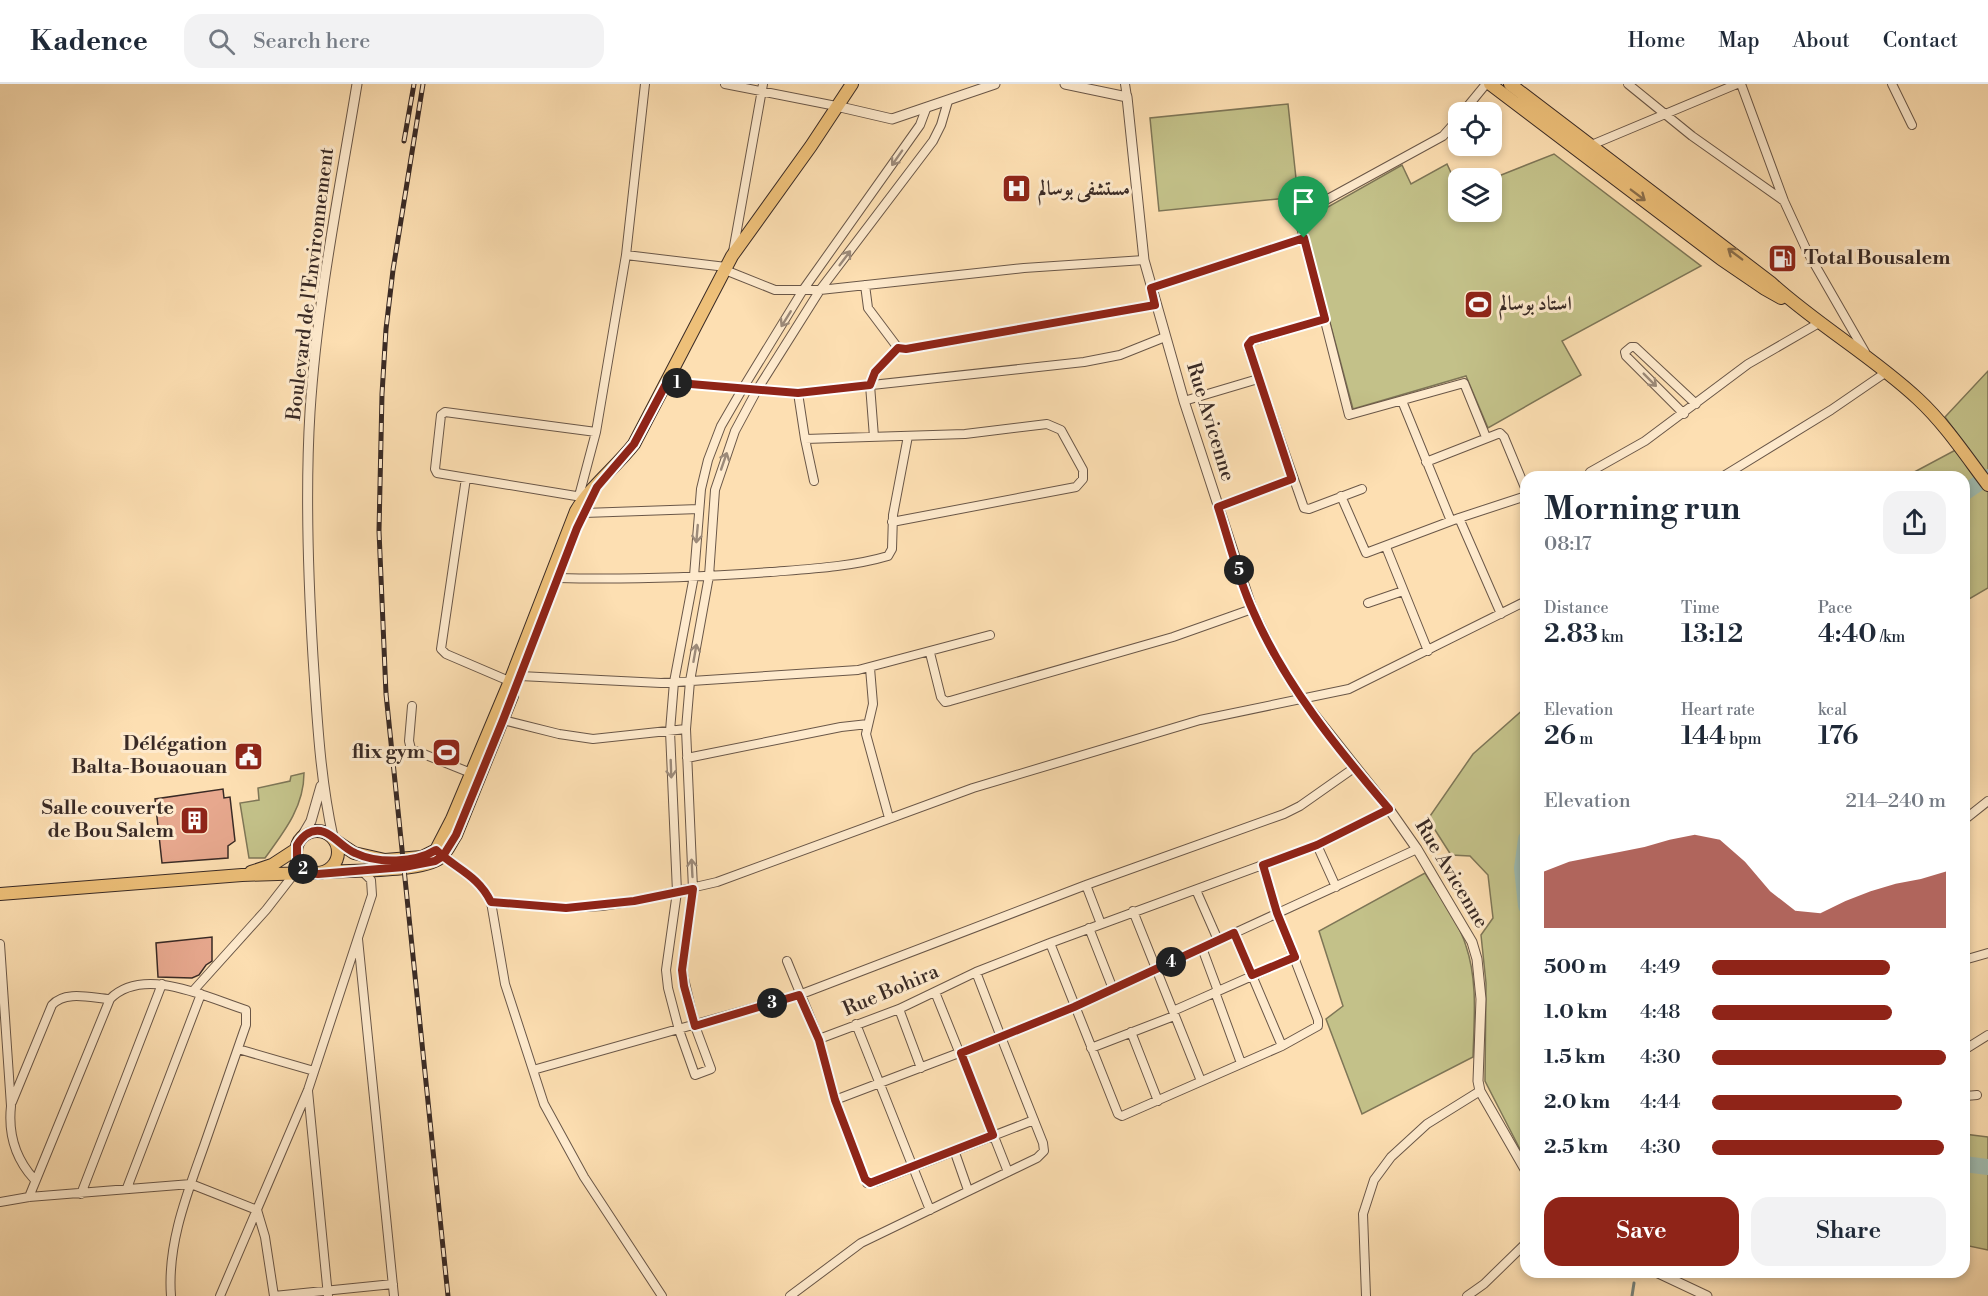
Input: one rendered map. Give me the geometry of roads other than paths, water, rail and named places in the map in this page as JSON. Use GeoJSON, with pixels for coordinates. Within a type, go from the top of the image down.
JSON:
{"type":"FeatureCollection","features":[{"type":"Feature","properties":{"kind":"main road"},"geometry":{"type":"LineString","coordinates":[[0,894],[242,875],[404,867],[435,861],[456,835],[503,720],[576,511],[584,498],[597,487],[634,444],[728,264],[852,84]]}},
{"type":"Feature","properties":{"kind":"main road"},"geometry":{"type":"LineString","coordinates":[[1488,84],[1518,97],[1706,240],[1765,289],[1796,305],[1919,399],[1988,485]]}},
{"type":"Feature","properties":{"kind":"main road"},"geometry":{"type":"LineString","coordinates":[[1510,84],[1518,97]]}},
{"type":"Feature","properties":{"kind":"main road"},"geometry":{"type":"LineString","coordinates":[[440,853],[471,773],[515,681],[558,578],[584,513],[584,498]]}},
{"type":"Feature","properties":{"kind":"main road"},"geometry":{"type":"LineString","coordinates":[[242,875],[272,865],[295,850],[301,838],[316,831],[335,839],[354,853],[385,860],[440,853]]}},
{"type":"Feature","properties":{"kind":"main road"},"geometry":{"type":"LineString","coordinates":[[326,872],[337,860],[335,839]]}},
{"type":"Feature","properties":{"kind":"main road"},"geometry":{"type":"LineString","coordinates":[[295,850],[297,861],[309,873]]}},
{"type":"Feature","properties":{"kind":"street","name":"Boulevard de l'Environnement"},"geometry":{"type":"LineString","coordinates":[[323,777],[311,620],[307,529],[308,460],[311,399],[324,290],[357,84]]}},
{"type":"Feature","properties":{"kind":"street"},"geometry":{"type":"LineString","coordinates":[[596,432],[443,412],[435,472],[584,498],[596,432],[626,255],[645,84]]}},
{"type":"Feature","properties":{"kind":"street"},"geometry":{"type":"LineString","coordinates":[[725,84],[763,88],[892,119],[995,84]]}},
{"type":"Feature","properties":{"kind":"street"},"geometry":{"type":"LineString","coordinates":[[1065,84],[1127,96],[1125,84]]}},
{"type":"Feature","properties":{"kind":"street"},"geometry":{"type":"LineString","coordinates":[[1472,102],[1488,84]]}},
{"type":"Feature","properties":{"kind":"street"},"geometry":{"type":"LineString","coordinates":[[1628,84],[1664,115],[1784,201]]}},
{"type":"Feature","properties":{"kind":"street"},"geometry":{"type":"LineString","coordinates":[[1585,148],[1737,84]]}},
{"type":"Feature","properties":{"kind":"street"},"geometry":{"type":"LineString","coordinates":[[1742,84],[1784,201],[1807,251],[1870,361]]}},
{"type":"Feature","properties":{"kind":"street"},"geometry":{"type":"LineString","coordinates":[[1892,84],[1912,125]]}},
{"type":"Feature","properties":{"kind":"street"},"geometry":{"type":"LineString","coordinates":[[728,264],[763,88]]}},
{"type":"Feature","properties":{"kind":"street","name":"Rue Avicenne"},"geometry":{"type":"LineString","coordinates":[[1127,96],[1144,260],[1184,401],[1252,609],[1275,657],[1301,698],[1354,768],[1389,809],[1417,849],[1465,927],[1477,959],[1481,999],[1478,1081],[1480,1091],[1520,1161]]}},
{"type":"Feature","properties":{"kind":"street"},"geometry":{"type":"LineString","coordinates":[[926,109],[920,125],[803,290],[743,388],[721,426],[708,460],[701,489],[694,576],[674,682],[669,731],[677,892],[666,970],[668,988],[679,1030],[695,1075],[711,1069],[695,1026],[682,970],[693,889],[686,729],[690,681],[709,576],[716,489],[735,431],[757,390],[820,290],[933,141],[941,125],[948,100]]}},
{"type":"Feature","properties":{"kind":"street"},"geometry":{"type":"LineString","coordinates":[[1448,130],[1443,136],[1304,212],[1299,219],[1349,415],[1466,383],[1486,437]]}},
{"type":"Feature","properties":{"kind":"street"},"geometry":{"type":"LineString","coordinates":[[1151,288],[1304,238]]}},
{"type":"Feature","properties":{"kind":"street"},"geometry":{"type":"LineString","coordinates":[[626,255],[728,264],[775,290],[820,290],[1024,268],[1144,260]]}},
{"type":"Feature","properties":{"kind":"street"},"geometry":{"type":"LineString","coordinates":[[865,285],[868,308],[898,348],[906,349],[1155,305]]}},
{"type":"Feature","properties":{"kind":"street"},"geometry":{"type":"LineString","coordinates":[[1325,319],[1249,342],[1248,347],[1303,506],[1306,509],[1362,489]]}},
{"type":"Feature","properties":{"kind":"street"},"geometry":{"type":"LineString","coordinates":[[1592,471],[1645,441],[1748,364],[1819,323]]}},
{"type":"Feature","properties":{"kind":"street"},"geometry":{"type":"LineString","coordinates":[[667,382],[798,393],[1084,362],[1120,355],[1165,337]]}},
{"type":"Feature","properties":{"kind":"street"},"geometry":{"type":"LineString","coordinates":[[1684,414],[1626,356],[1625,352],[1635,346],[1696,404]]}},
{"type":"Feature","properties":{"kind":"street"},"geometry":{"type":"LineString","coordinates":[[874,437],[870,385],[875,372],[898,348]]}},
{"type":"Feature","properties":{"kind":"street"},"geometry":{"type":"LineString","coordinates":[[1732,471],[1886,373]]}},
{"type":"Feature","properties":{"kind":"street"},"geometry":{"type":"LineString","coordinates":[[1184,401],[1258,379]]}},
{"type":"Feature","properties":{"kind":"street"},"geometry":{"type":"LineString","coordinates":[[798,393],[814,481]]}},
{"type":"Feature","properties":{"kind":"street"},"geometry":{"type":"LineString","coordinates":[[1402,401],[1426,462],[1501,614]]}},
{"type":"Feature","properties":{"kind":"street"},"geometry":{"type":"LineString","coordinates":[[805,440],[965,434],[1047,424],[1061,430],[1083,470],[1083,479],[1076,487],[892,522]]}},
{"type":"Feature","properties":{"kind":"street"},"geometry":{"type":"LineString","coordinates":[[1426,462],[1486,437],[1502,434],[1520,476]]}},
{"type":"Feature","properties":{"kind":"street"},"geometry":{"type":"LineString","coordinates":[[558,578],[612,580],[709,576],[808,569],[884,558],[891,554],[892,522],[908,436]]}},
{"type":"Feature","properties":{"kind":"street"},"geometry":{"type":"LineString","coordinates":[[466,478],[441,649],[446,654],[515,681],[674,682],[870,668],[990,635]]}},
{"type":"Feature","properties":{"kind":"street"},"geometry":{"type":"LineString","coordinates":[[1218,507],[1292,479]]}},
{"type":"Feature","properties":{"kind":"street"},"geometry":{"type":"LineString","coordinates":[[1341,496],[1365,552],[1369,553],[1520,498]]}},
{"type":"Feature","properties":{"kind":"street"},"geometry":{"type":"LineString","coordinates":[[584,513],[699,509]]}},
{"type":"Feature","properties":{"kind":"street"},"geometry":{"type":"LineString","coordinates":[[1386,547],[1428,651]]}},
{"type":"Feature","properties":{"kind":"street"},"geometry":{"type":"LineString","coordinates":[[1368,603],[1403,591]]}},
{"type":"Feature","properties":{"kind":"street"},"geometry":{"type":"LineString","coordinates":[[491,902],[566,908],[634,901],[693,889],[790,856],[973,788],[1188,723],[1349,689],[1520,603]]}},
{"type":"Feature","properties":{"kind":"street"},"geometry":{"type":"LineString","coordinates":[[930,652],[940,697],[945,702],[1173,638],[1252,609]]}},
{"type":"Feature","properties":{"kind":"street"},"geometry":{"type":"LineString","coordinates":[[870,668],[873,704],[866,734],[889,818]]}},
{"type":"Feature","properties":{"kind":"street"},"geometry":{"type":"LineString","coordinates":[[411,706],[409,741],[411,748],[471,773]]}},
{"type":"Feature","properties":{"kind":"street"},"geometry":{"type":"LineString","coordinates":[[503,720],[559,735],[593,739],[686,729]]}},
{"type":"Feature","properties":{"kind":"street"},"geometry":{"type":"LineString","coordinates":[[687,758],[841,727],[868,724]]}},
{"type":"Feature","properties":{"kind":"street"},"geometry":{"type":"LineString","coordinates":[[533,1070],[799,995],[1086,885],[1284,814],[1300,806],[1354,768]]}},
{"type":"Feature","properties":{"kind":"street"},"geometry":{"type":"LineString","coordinates":[[301,838],[311,821],[323,777]]}},
{"type":"Feature","properties":{"kind":"street"},"geometry":{"type":"LineString","coordinates":[[323,777],[335,839]]}},
{"type":"Feature","properties":{"kind":"street"},"geometry":{"type":"LineString","coordinates":[[1970,815],[1988,801]]}},
{"type":"Feature","properties":{"kind":"street","name":"Rue Bohira"},"geometry":{"type":"LineString","coordinates":[[819,1040],[898,1008],[976,972],[1050,943],[1317,845],[1389,809]]}},
{"type":"Feature","properties":{"kind":"street"},"geometry":{"type":"LineString","coordinates":[[1317,845],[1335,887]]}},
{"type":"Feature","properties":{"kind":"street"},"geometry":{"type":"LineString","coordinates":[[835,1100],[961,1053],[1074,1007],[1417,849]]}},
{"type":"Feature","properties":{"kind":"street"},"geometry":{"type":"LineString","coordinates":[[440,853],[477,880],[491,902],[505,984],[544,1104],[560,1136],[662,1296]]}},
{"type":"Feature","properties":{"kind":"street"},"geometry":{"type":"LineString","coordinates":[[1050,943],[1119,1116],[1282,1046],[1316,1028],[1319,1023],[1277,913],[1263,865]]}},
{"type":"Feature","properties":{"kind":"street"},"geometry":{"type":"LineString","coordinates":[[220,1296],[308,1090],[373,889],[372,880],[360,870]]}},
{"type":"Feature","properties":{"kind":"street"},"geometry":{"type":"LineString","coordinates":[[127,1188],[197,992],[294,874]]}},
{"type":"Feature","properties":{"kind":"street"},"geometry":{"type":"LineString","coordinates":[[1086,885],[1101,924]]}},
{"type":"Feature","properties":{"kind":"street"},"geometry":{"type":"LineString","coordinates":[[1196,890],[1218,940]]}},
{"type":"Feature","properties":{"kind":"street"},"geometry":{"type":"LineString","coordinates":[[1133,911],[1201,1081]]}},
{"type":"Feature","properties":{"kind":"street"},"geometry":{"type":"LineString","coordinates":[[1089,928],[1113,989]]}},
{"type":"Feature","properties":{"kind":"street"},"geometry":{"type":"LineString","coordinates":[[1234,933],[1282,1046]]}},
{"type":"Feature","properties":{"kind":"street"},"geometry":{"type":"LineString","coordinates":[[358,936],[394,1296]]}},
{"type":"Feature","properties":{"kind":"street"},"geometry":{"type":"LineString","coordinates":[[0,944],[11,1106],[10,1121],[18,1157],[34,1179]]}},
{"type":"Feature","properties":{"kind":"street"},"geometry":{"type":"LineString","coordinates":[[1202,948],[1241,1063]]}},
{"type":"Feature","properties":{"kind":"street"},"geometry":{"type":"LineString","coordinates":[[1970,958],[1988,953]]}},
{"type":"Feature","properties":{"kind":"street"},"geometry":{"type":"LineString","coordinates":[[1091,1048],[1295,957]]}},
{"type":"Feature","properties":{"kind":"street"},"geometry":{"type":"LineString","coordinates":[[787,961],[819,1040],[835,1100],[867,1183],[912,1168],[1034,1120]]}},
{"type":"Feature","properties":{"kind":"street"},"geometry":{"type":"LineString","coordinates":[[790,1296],[855,1246],[1043,1154],[1043,1143],[976,972]]}},
{"type":"Feature","properties":{"kind":"street"},"geometry":{"type":"LineString","coordinates":[[81,1194],[162,984]]}},
{"type":"Feature","properties":{"kind":"street"},"geometry":{"type":"LineString","coordinates":[[28,1197],[110,999],[124,988],[162,984],[197,992],[246,1010],[246,1024],[190,1184],[172,1247],[171,1296]]}},
{"type":"Feature","properties":{"kind":"street"},"geometry":{"type":"LineString","coordinates":[[934,992],[1008,1172]]}},
{"type":"Feature","properties":{"kind":"street"},"geometry":{"type":"LineString","coordinates":[[11,1106],[56,1000],[64,996],[110,999]]}},
{"type":"Feature","properties":{"kind":"street"},"geometry":{"type":"LineString","coordinates":[[898,1008],[921,1068]]}},
{"type":"Feature","properties":{"kind":"street"},"geometry":{"type":"LineString","coordinates":[[856,1024],[930,1210]]}},
{"type":"Feature","properties":{"kind":"street"},"geometry":{"type":"LineString","coordinates":[[1131,1032],[1158,1101]]}},
{"type":"Feature","properties":{"kind":"street"},"geometry":{"type":"LineString","coordinates":[[1970,1046],[1988,1035]]}},
{"type":"Feature","properties":{"kind":"street"},"geometry":{"type":"LineString","coordinates":[[238,1048],[314,1071]]}},
{"type":"Feature","properties":{"kind":"street"},"geometry":{"type":"LineString","coordinates":[[308,1090],[327,1294]]}},
{"type":"Feature","properties":{"kind":"street"},"geometry":{"type":"LineString","coordinates":[[1366,1296],[1363,1214],[1374,1180],[1391,1157],[1427,1124],[1480,1091]]}},
{"type":"Feature","properties":{"kind":"street"},"geometry":{"type":"LineString","coordinates":[[1970,1096],[1977,1095]]}},
{"type":"Feature","properties":{"kind":"street"},"geometry":{"type":"LineString","coordinates":[[954,1150],[968,1190]]}},
{"type":"Feature","properties":{"kind":"street"},"geometry":{"type":"LineString","coordinates":[[0,1202],[28,1197],[190,1184],[257,1210]]}},
{"type":"Feature","properties":{"kind":"street"},"geometry":{"type":"LineString","coordinates":[[257,1210],[265,1237],[274,1296],[327,1294],[393,1284]]}},
{"type":"Feature","properties":{"kind":"street"},"geometry":{"type":"LineString","coordinates":[[1467,1296],[1484,1284],[1520,1250]]}},
{"type":"Feature","properties":{"kind":"street"},"geometry":{"type":"LineString","coordinates":[[1669,1278],[1707,1296]]}},
{"type":"Feature","properties":{"kind":"waterway"},"geometry":{"type":"LineString","coordinates":[[1970,489],[1988,477]]}},
{"type":"Feature","properties":{"kind":"waterway"},"geometry":{"type":"LineString","coordinates":[[1970,1165],[1988,1167]]}},
{"type":"Feature","properties":{"kind":"waterway"},"geometry":{"type":"LineString","coordinates":[[1632,1296],[1634,1283]]}},
{"type":"Feature","properties":{"kind":"railway"},"geometry":{"type":"LineString","coordinates":[[404,141],[414,84]]}},
{"type":"Feature","properties":{"kind":"railway"},"geometry":{"type":"LineString","coordinates":[[423,84],[393,270],[386,329],[379,531],[386,694],[448,1296]]}},
{"type":"Feature","properties":{"kind":"place","name":"مستشفى بوسالم"},"geometry":{"type":"Point","coordinates":[1017,189]}},
{"type":"Feature","properties":{"kind":"place","name":"Total Bousalem"},"geometry":{"type":"Point","coordinates":[1783,258]}},
{"type":"Feature","properties":{"kind":"place","name":"استاد بوسالم"},"geometry":{"type":"Point","coordinates":[1478,304]}},
{"type":"Feature","properties":{"kind":"place","name":"flix gym"},"geometry":{"type":"Point","coordinates":[446,752]}},
{"type":"Feature","properties":{"kind":"place","name":"Délégation Balta-Bouaouan"},"geometry":{"type":"Point","coordinates":[248,756]}},
{"type":"Feature","properties":{"kind":"place","name":"Salle couverte de Bou Salem"},"geometry":{"type":"Point","coordinates":[195,820]}}]}
